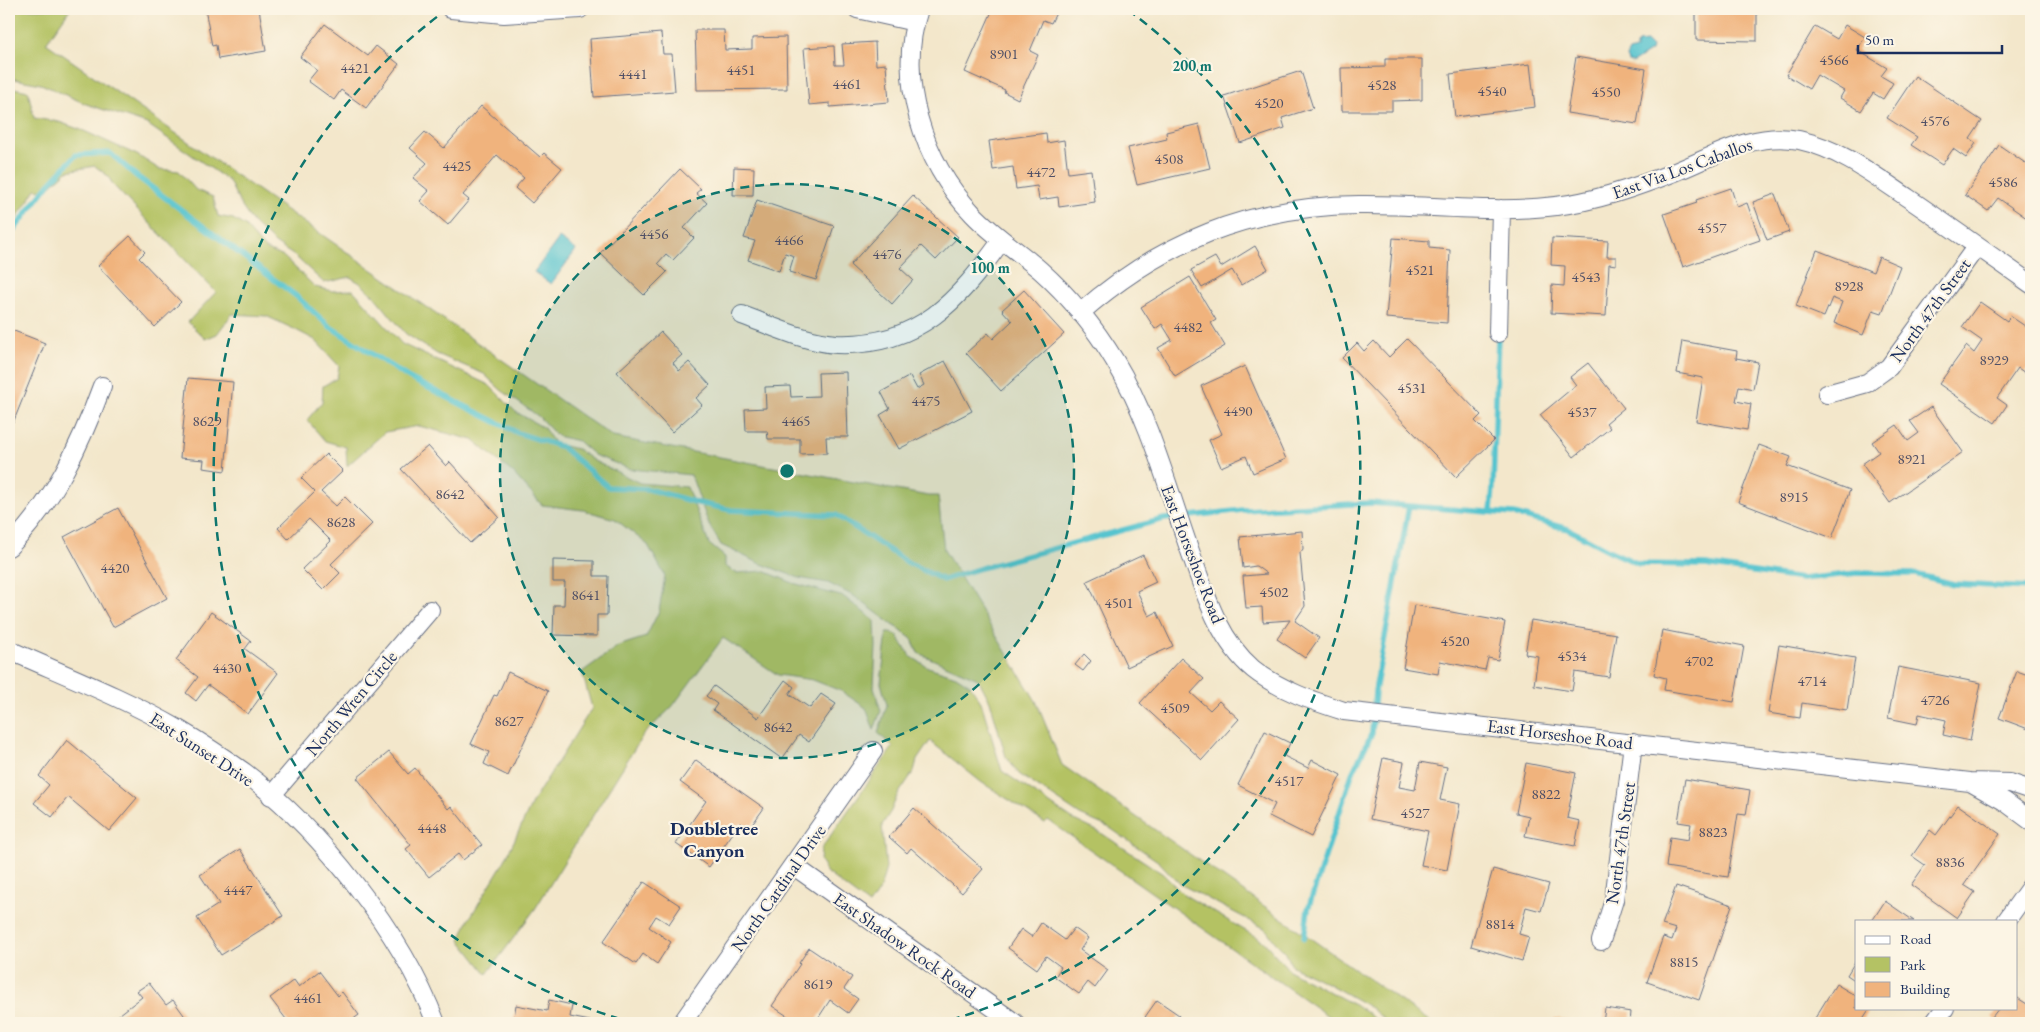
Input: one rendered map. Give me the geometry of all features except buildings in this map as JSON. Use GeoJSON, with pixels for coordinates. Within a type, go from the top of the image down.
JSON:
{"type":"FeatureCollection","features":[{"type":"Feature","properties":{"kind":"street"},"geometry":{"type":"LineString","coordinates":[[451,9],[504,14],[580,9]]}},
{"type":"Feature","properties":{"kind":"street","name":"East Horseshoe Road"},"geometry":{"type":"LineString","coordinates":[[856,9],[917,15],[911,70],[912,89],[925,141],[948,185],[973,215],[1041,271],[1080,312],[1114,360],[1128,385],[1142,417],[1212,614],[1234,648],[1253,669],[1284,689],[1344,711],[1970,782],[2010,783],[2031,790]]}},
{"type":"Feature","properties":{"kind":"street","name":"East Via Los Caballos"},"geometry":{"type":"LineString","coordinates":[[1080,312],[1105,291],[1142,265],[1205,233],[1252,218],[1295,209],[1358,205],[1501,209],[1556,206],[1603,196],[1678,171],[1725,149],[1754,141],[1797,140],[1828,148],[1862,167],[2031,284]]}},
{"type":"Feature","properties":{"kind":"street"},"geometry":{"type":"LineString","coordinates":[[1498,333],[1501,209]]}},
{"type":"Feature","properties":{"kind":"street"},"geometry":{"type":"LineString","coordinates":[[742,315],[804,337],[836,344],[871,342],[897,336],[921,324],[957,297],[1002,240]]}},
{"type":"Feature","properties":{"kind":"street","name":"North 47th Street"},"geometry":{"type":"LineString","coordinates":[[1827,394],[1867,383],[1889,367],[1977,246]]}},
{"type":"Feature","properties":{"kind":"street"},"geometry":{"type":"LineString","coordinates":[[9,547],[29,527],[56,486],[87,428],[102,386]]}},
{"type":"Feature","properties":{"kind":"street","name":"North Wren Circle"},"geometry":{"type":"LineString","coordinates":[[271,796],[430,610]]}},
{"type":"Feature","properties":{"kind":"street","name":"East Sunset Drive"},"geometry":{"type":"LineString","coordinates":[[9,650],[119,698],[178,729],[244,772],[303,825],[347,876],[403,954],[436,1023]]}},
{"type":"Feature","properties":{"kind":"street","name":"North 47th Street"},"geometry":{"type":"LineString","coordinates":[[1601,941],[1614,900],[1633,743]]}},
{"type":"Feature","properties":{"kind":"street","name":"North Cardinal Drive"},"geometry":{"type":"LineString","coordinates":[[682,1023],[873,751]]}},
{"type":"Feature","properties":{"kind":"street","name":"East Horseshoe Road"},"geometry":{"type":"LineString","coordinates":[[1970,782],[2004,801],[2031,821]]}},
{"type":"Feature","properties":{"kind":"street","name":"East Shadow Rock Road"},"geometry":{"type":"LineString","coordinates":[[794,866],[1015,1023]]}},
{"type":"Feature","properties":{"kind":"street"},"geometry":{"type":"LineString","coordinates":[[2007,920],[2031,886]]}},
{"type":"Feature","properties":{"kind":"street"},"geometry":{"type":"LineString","coordinates":[[1934,1023],[1944,1010]]}},
{"type":"Feature","properties":{"kind":"green space"},"geometry":{"type":"Polygon","coordinates":[[[9,9],[70,9],[46,43],[613,437],[928,496],[938,496],[944,550],[1036,701],[1062,765],[1432,1023],[1388,1023],[1371,1008],[1292,966],[1286,953],[1266,929],[1180,884],[1159,862],[1110,828],[1080,815],[1019,774],[1006,757],[990,701],[978,679],[918,653],[912,639],[854,596],[828,583],[799,578],[759,563],[721,545],[709,525],[691,475],[630,469],[594,455],[578,441],[557,436],[538,416],[501,390],[484,374],[437,354],[406,334],[374,296],[360,283],[350,277],[324,283],[296,257],[275,243],[253,223],[240,204],[229,181],[147,124],[86,104],[41,84],[9,78],[9,9]]]}},
{"type":"Feature","properties":{"kind":"green space"},"geometry":{"type":"Polygon","coordinates":[[[9,87],[28,91],[34,118],[59,122],[84,131],[137,155],[159,169],[179,171],[196,190],[213,197],[218,216],[233,219],[245,226],[265,249],[284,257],[315,287],[332,291],[353,290],[402,344],[489,385],[516,412],[544,428],[555,444],[577,449],[594,461],[640,483],[687,487],[709,544],[725,557],[725,566],[736,573],[764,571],[793,583],[844,597],[875,621],[874,688],[881,711],[874,730],[866,708],[841,691],[813,680],[778,675],[723,638],[672,707],[643,735],[535,909],[487,974],[460,940],[468,921],[505,860],[533,801],[592,708],[582,672],[618,646],[646,637],[659,611],[665,576],[648,545],[615,519],[583,510],[542,505],[513,473],[473,440],[419,426],[385,432],[347,466],[346,447],[325,441],[307,420],[322,402],[323,386],[337,378],[339,366],[315,340],[266,316],[232,314],[217,334],[205,339],[188,322],[216,292],[113,185],[108,176],[95,166],[67,171],[45,191],[36,189],[9,229],[9,87]]]}},
{"type":"Feature","properties":{"kind":"green space"},"geometry":{"type":"Polygon","coordinates":[[[887,632],[897,635],[910,656],[928,667],[956,676],[970,685],[981,702],[1002,771],[1072,819],[1101,833],[1163,874],[1183,894],[1263,941],[1290,971],[1364,1010],[1379,1023],[1338,1023],[1048,820],[1045,823],[981,782],[930,741],[917,760],[914,771],[897,796],[891,811],[882,825],[886,868],[880,889],[869,905],[827,873],[820,861],[821,849],[893,747],[878,733],[887,705],[881,683],[887,632]]]}},
{"type":"Feature","properties":{"kind":"water"},"geometry":{"type":"Polygon","coordinates":[[[1647,42],[1652,47],[1651,51],[1632,63],[1628,62],[1626,57],[1629,51],[1636,49],[1638,43],[1647,42]]]}},
{"type":"Feature","properties":{"kind":"water"},"geometry":{"type":"Polygon","coordinates":[[[559,238],[576,250],[551,284],[534,272],[559,238]]]}},
{"type":"Feature","properties":{"kind":"waterway"},"geometry":{"type":"LineString","coordinates":[[9,233],[13,231],[49,184],[76,155],[110,153],[135,175],[296,296],[329,326],[409,378],[518,433],[562,447],[608,487],[648,489],[731,510],[836,515],[907,562],[943,580],[1164,519],[1243,510],[1371,503],[1514,514],[1568,529],[1639,564],[1706,565],[1802,579],[1857,573],[1915,574],[1954,584],[2031,588]]}},
{"type":"Feature","properties":{"kind":"waterway"},"geometry":{"type":"LineString","coordinates":[[1491,511],[1498,335]]}},
{"type":"Feature","properties":{"kind":"waterway"},"geometry":{"type":"LineString","coordinates":[[1304,938],[1308,909],[1352,774],[1372,733],[1375,691],[1409,506]]}},
{"type":"Feature","properties":{"kind":"district","name":"Doubletree Canyon"},"geometry":{"type":"Point","coordinates":[714,839]}}]}
